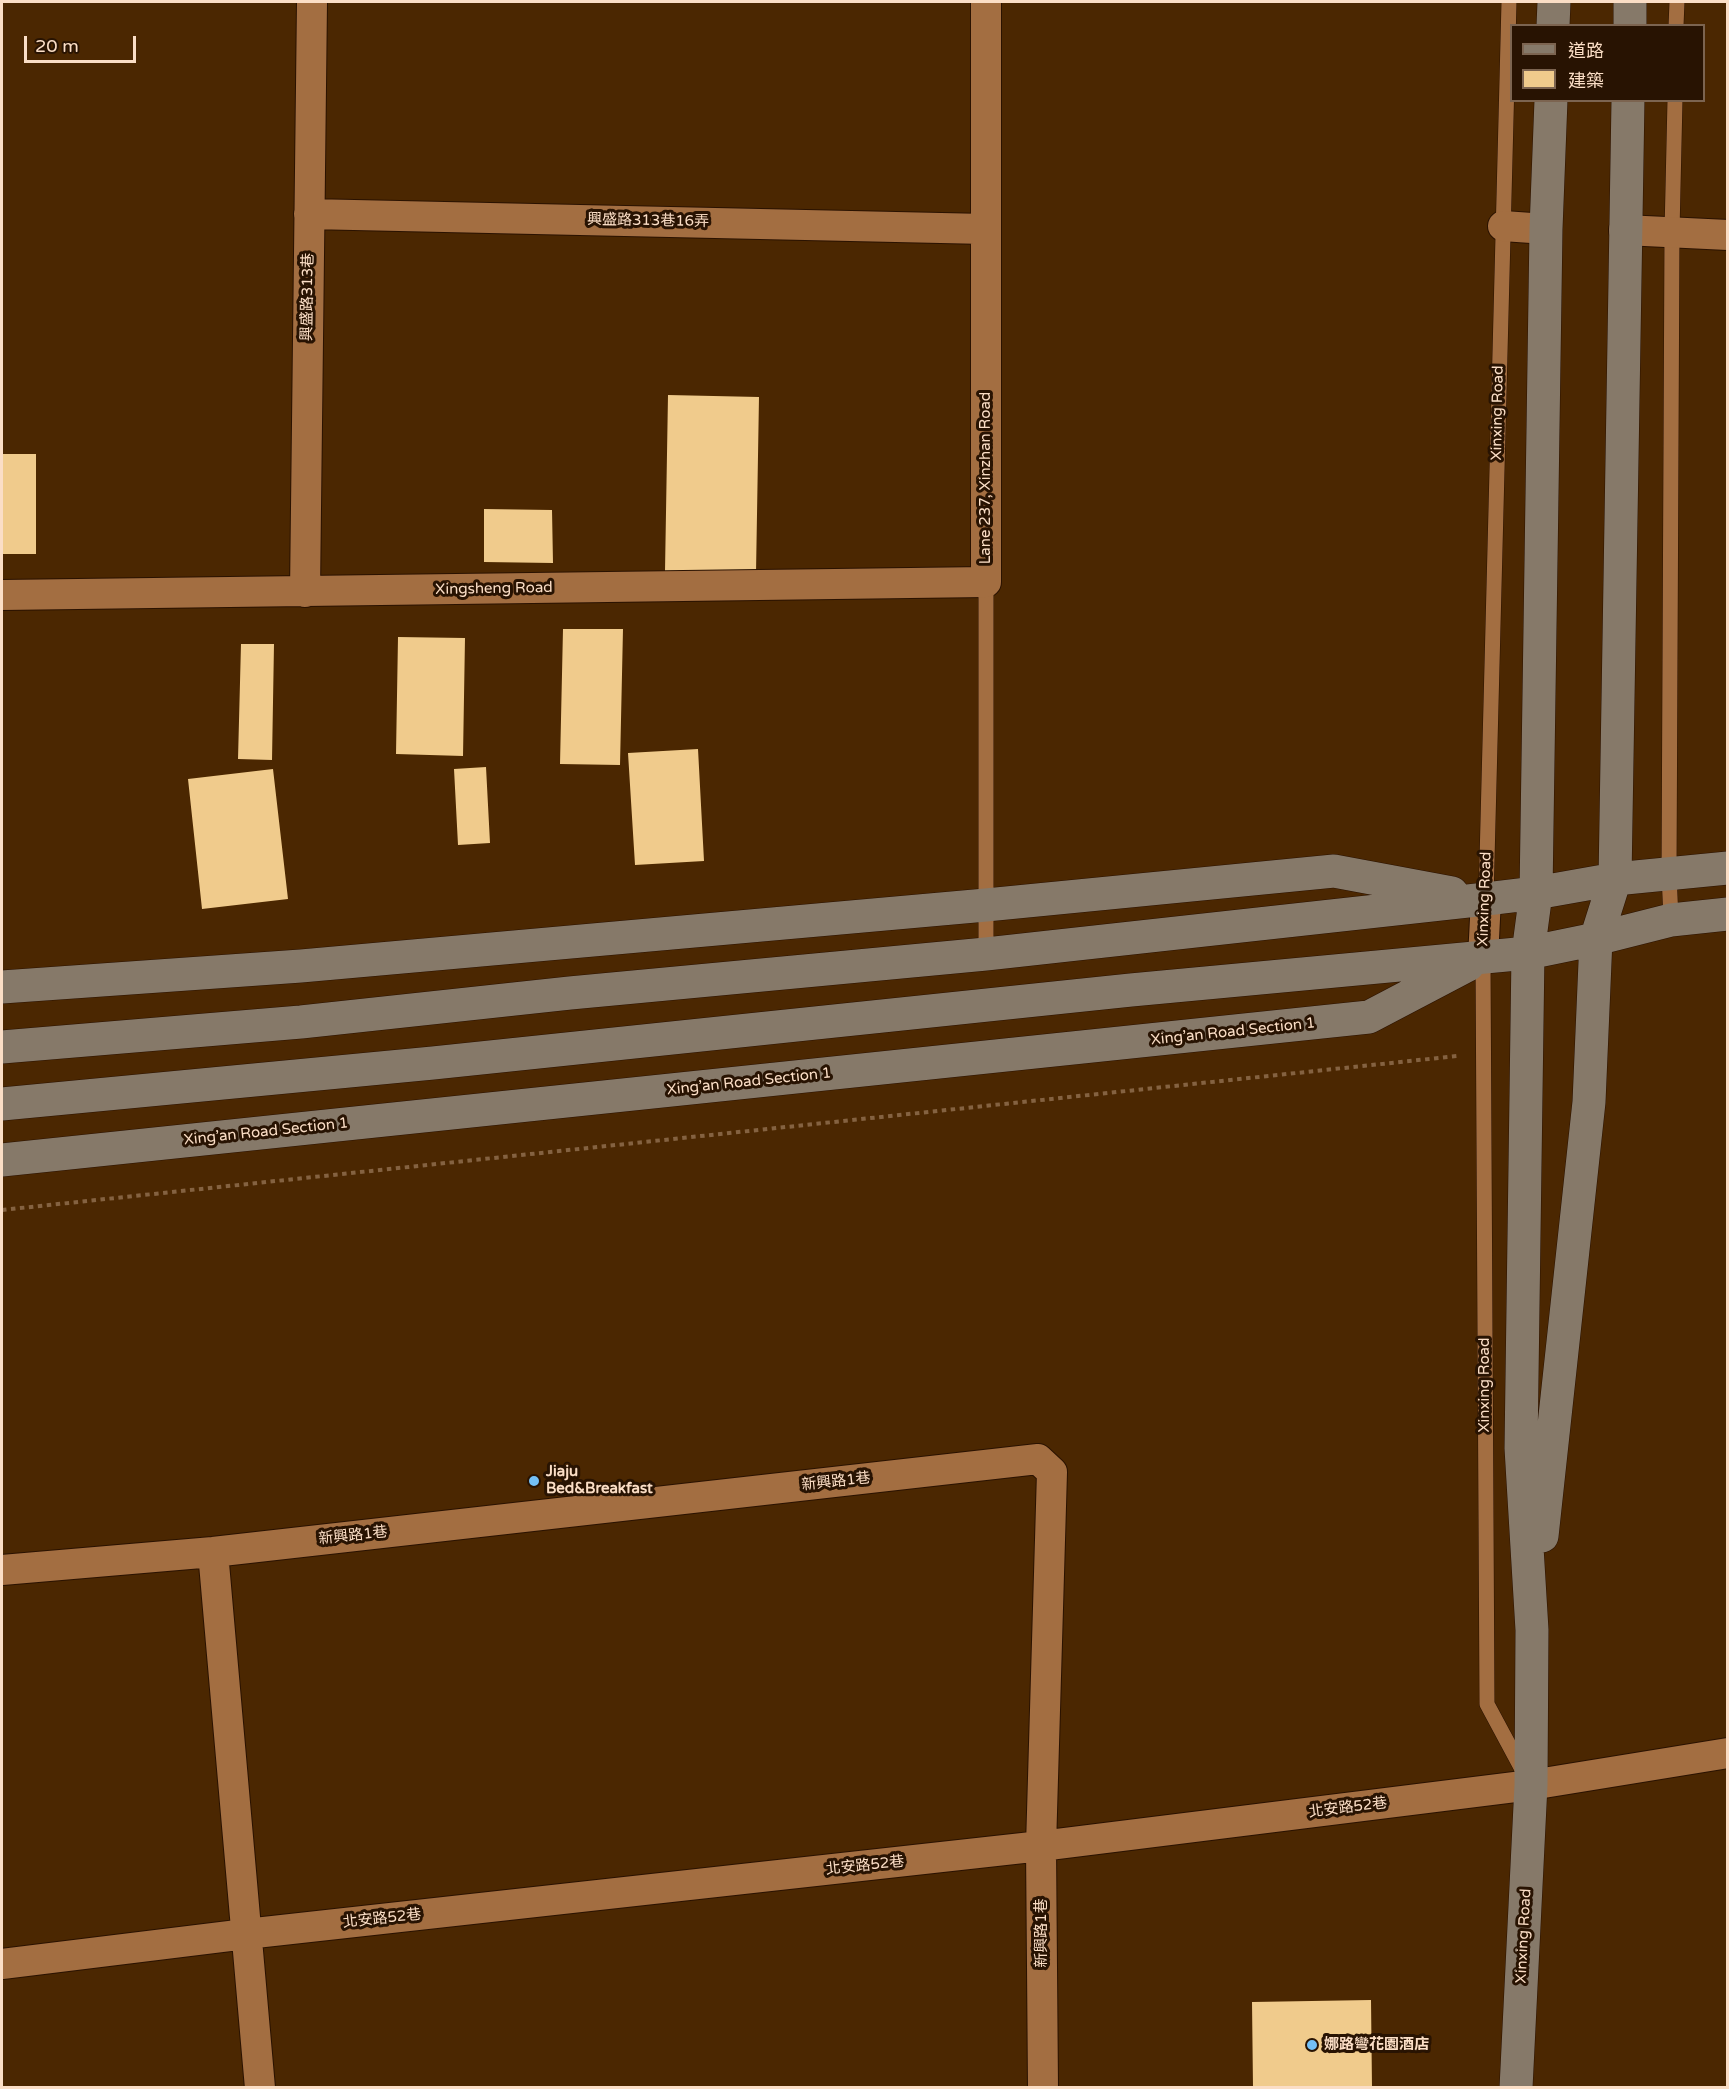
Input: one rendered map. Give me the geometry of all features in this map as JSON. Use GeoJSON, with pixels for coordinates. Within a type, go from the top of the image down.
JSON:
{"type":"FeatureCollection","features":[{"type":"Feature","properties":{"kind":"street","name":"興盛路313巷"},"geometry":{"type":"LineString","coordinates":[[305,592],[312,2]]}},
{"type":"Feature","properties":{"kind":"street","name":"Lane 237, Xinzhan Road"},"geometry":{"type":"LineString","coordinates":[[986,2],[986,582]]}},
{"type":"Feature","properties":{"kind":"street"},"geometry":{"type":"LineString","coordinates":[[1553,24],[1554,2]]}},
{"type":"Feature","properties":{"kind":"street"},"geometry":{"type":"LineString","coordinates":[[1629,24],[1630,2]]}},
{"type":"Feature","properties":{"kind":"street","name":"Xinxing Road"},"geometry":{"type":"LineString","coordinates":[[1516,2088],[1531,1785],[1532,1630],[1521,1448],[1528,953],[1536,893],[1546,229],[1551,102]]}},
{"type":"Feature","properties":{"kind":"street","name":"Xinxing Road"},"geometry":{"type":"LineString","coordinates":[[1532,1630],[1589,1102],[1596,939],[1615,879],[1624,230],[1628,102]]}},
{"type":"Feature","properties":{"kind":"street","name":"興盛路313巷16弄"},"geometry":{"type":"LineString","coordinates":[[309,214],[986,229]]}},
{"type":"Feature","properties":{"kind":"street"},"geometry":{"type":"LineString","coordinates":[[1503,226],[1546,229]]}},
{"type":"Feature","properties":{"kind":"street"},"geometry":{"type":"LineString","coordinates":[[1624,230],[1728,235]]}},
{"type":"Feature","properties":{"kind":"street","name":"Xingsheng Road"},"geometry":{"type":"LineString","coordinates":[[2,595],[986,582]]}},
{"type":"Feature","properties":{"kind":"street"},"geometry":{"type":"LineString","coordinates":[[2,1047],[301,1022],[570,993],[986,954],[1486,899],[1615,879],[1728,868]]}},
{"type":"Feature","properties":{"kind":"street"},"geometry":{"type":"LineString","coordinates":[[2,987],[301,966],[986,905],[1334,871],[1486,899]]}},
{"type":"Feature","properties":{"kind":"street","name":"Xinxing Road"},"geometry":{"type":"LineString","coordinates":[[1483,958],[1486,899]]}},
{"type":"Feature","properties":{"kind":"street","name":"Xing’an Road Section 1"},"geometry":{"type":"LineString","coordinates":[[2,1104],[434,1063],[1131,990],[1483,958],[1528,953],[1671,920],[1728,914]]}},
{"type":"Feature","properties":{"kind":"street","name":"Xing’an Road Section 1"},"geometry":{"type":"LineString","coordinates":[[2,1160],[1369,1017],[1483,958]]}},
{"type":"Feature","properties":{"kind":"street","name":"新興路1巷"},"geometry":{"type":"LineString","coordinates":[[2,1570],[213,1552],[1038,1459],[1052,1472],[1041,1846],[1043,2088]]}},
{"type":"Feature","properties":{"kind":"street"},"geometry":{"type":"LineString","coordinates":[[213,1552],[260,2088]]}},
{"type":"Feature","properties":{"kind":"street","name":"北安路52巷"},"geometry":{"type":"LineString","coordinates":[[2,1964],[246,1934],[1041,1846],[1531,1785],[1728,1753]]}},
{"type":"Feature","properties":{"kind":"lane","name":"Xinxing Road"},"geometry":{"type":"LineString","coordinates":[[1486,899],[1509,2]]}},
{"type":"Feature","properties":{"kind":"lane"},"geometry":{"type":"LineString","coordinates":[[1676,24],[1677,2]]}},
{"type":"Feature","properties":{"kind":"lane"},"geometry":{"type":"LineString","coordinates":[[1671,920],[1669,873],[1672,232],[1675,102]]}},
{"type":"Feature","properties":{"kind":"lane","name":"Lane 237, Xinzhan Road"},"geometry":{"type":"LineString","coordinates":[[986,582],[986,954]]}},
{"type":"Feature","properties":{"kind":"lane","name":"Xinxing Road"},"geometry":{"type":"LineString","coordinates":[[1483,958],[1487,1704],[1531,1785]]}},
{"type":"Feature","properties":{"kind":"path"},"geometry":{"type":"LineString","coordinates":[[2,1210],[1484,1053]]}},
{"type":"Feature","properties":{"kind":"building"},"geometry":{"type":"Polygon","coordinates":[[[668,395],[759,397],[756,573],[665,571],[668,395]]]}},
{"type":"Feature","properties":{"kind":"building"},"geometry":{"type":"Polygon","coordinates":[[[2,454],[36,454],[36,554],[2,554],[2,454]]]}},
{"type":"Feature","properties":{"kind":"building"},"geometry":{"type":"Polygon","coordinates":[[[484,509],[552,510],[553,563],[484,562],[484,509]]]}},
{"type":"Feature","properties":{"kind":"building"},"geometry":{"type":"Polygon","coordinates":[[[563,629],[623,629],[620,765],[560,764],[563,629]]]}},
{"type":"Feature","properties":{"kind":"building"},"geometry":{"type":"Polygon","coordinates":[[[398,637],[465,638],[463,756],[396,754],[398,637]]]}},
{"type":"Feature","properties":{"kind":"building"},"geometry":{"type":"Polygon","coordinates":[[[241,644],[274,644],[272,760],[238,759],[241,644]]]}},
{"type":"Feature","properties":{"kind":"building"},"geometry":{"type":"Polygon","coordinates":[[[698,749],[704,861],[635,865],[628,753],[698,749]]]}},
{"type":"Feature","properties":{"kind":"building"},"geometry":{"type":"Polygon","coordinates":[[[486,767],[490,843],[458,845],[454,769],[486,767]]]}},
{"type":"Feature","properties":{"kind":"building"},"geometry":{"type":"Polygon","coordinates":[[[273,769],[288,899],[202,909],[188,779],[273,769]]]}},
{"type":"Feature","properties":{"kind":"building","name":"娜路彎花園酒店"},"geometry":{"type":"Polygon","coordinates":[[[1371,2000],[1372,2088],[1253,2088],[1252,2002],[1371,2000]]]}},
{"type":"Feature","properties":{"kind":"place","name":"Jiaju Bed&Breakfast"},"geometry":{"type":"Point","coordinates":[534,1481]}},
{"type":"Feature","properties":{"kind":"place","name":"娜路彎花園酒店"},"geometry":{"type":"Point","coordinates":[1312,2045]}}]}
